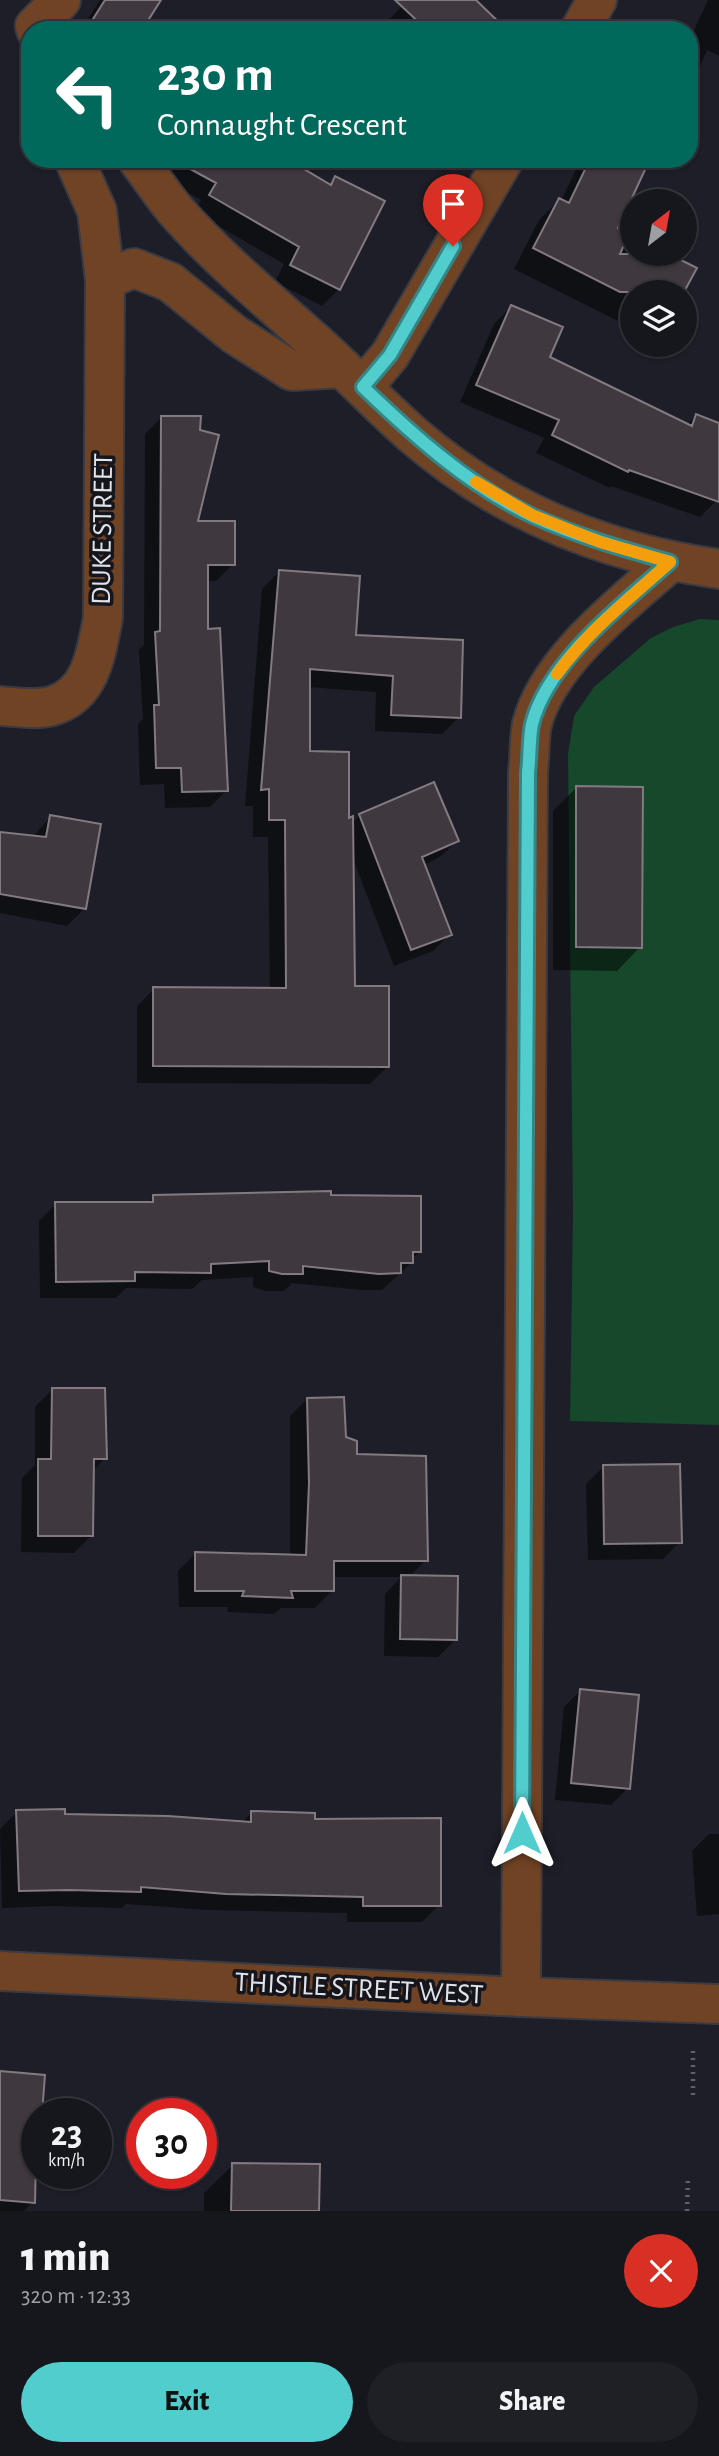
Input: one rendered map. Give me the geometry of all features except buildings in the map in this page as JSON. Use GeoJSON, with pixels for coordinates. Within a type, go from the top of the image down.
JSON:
{"type":"FeatureCollection","features":[{"type":"Feature","properties":{"kind":"street"},"geometry":{"type":"LineString","coordinates":[[585,21],[597,0]]}},
{"type":"Feature","properties":{"kind":"street","name":"DUKE STREET"},"geometry":{"type":"LineString","coordinates":[[0,706],[54,705],[80,690],[94,661],[103,618],[105,280],[97,211],[78,168]]}},
{"type":"Feature","properties":{"kind":"street"},"geometry":{"type":"LineString","coordinates":[[144,168],[175,210],[221,257],[414,435],[463,474],[532,515],[600,542],[670,562],[719,569]]}},
{"type":"Feature","properties":{"kind":"street"},"geometry":{"type":"LineString","coordinates":[[105,280],[134,268],[170,282],[234,334],[292,371],[353,377],[390,355],[499,168]]}},
{"type":"Feature","properties":{"kind":"street"},"geometry":{"type":"LineString","coordinates":[[521,1997],[528,786],[532,725],[545,691],[568,659],[619,607],[670,562]]}},
{"type":"Feature","properties":{"kind":"street","name":"THISTLE STREET WEST"},"geometry":{"type":"LineString","coordinates":[[0,1971],[719,2004]]}},
{"type":"Feature","properties":{"kind":"path"},"geometry":{"type":"LineString","coordinates":[[693,2050],[693,2095]]}},
{"type":"Feature","properties":{"kind":"path"},"geometry":{"type":"LineString","coordinates":[[687,2211],[688,2177]]}},
{"type":"Feature","properties":{"kind":"green space"},"geometry":{"type":"Polygon","coordinates":[[[700,619],[719,620],[719,1425],[570,1421],[573,1212],[568,754],[574,716],[594,687],[651,638],[673,627],[700,619]]]}},
{"type":"Feature","properties":{"kind":"slow traffic"},"geometry":{"type":"LineString","coordinates":[[476,482],[532,515],[600,542],[670,562],[619,607],[568,659],[557,674]]}},
{"type":"Feature","properties":{"kind":"route"},"geometry":{"type":"LineString","coordinates":[[453,246],[390,355],[363,387],[414,435],[463,474],[532,515],[600,542],[670,562],[619,607],[568,659],[545,691],[532,725],[528,772],[522,1833]]}}]}
